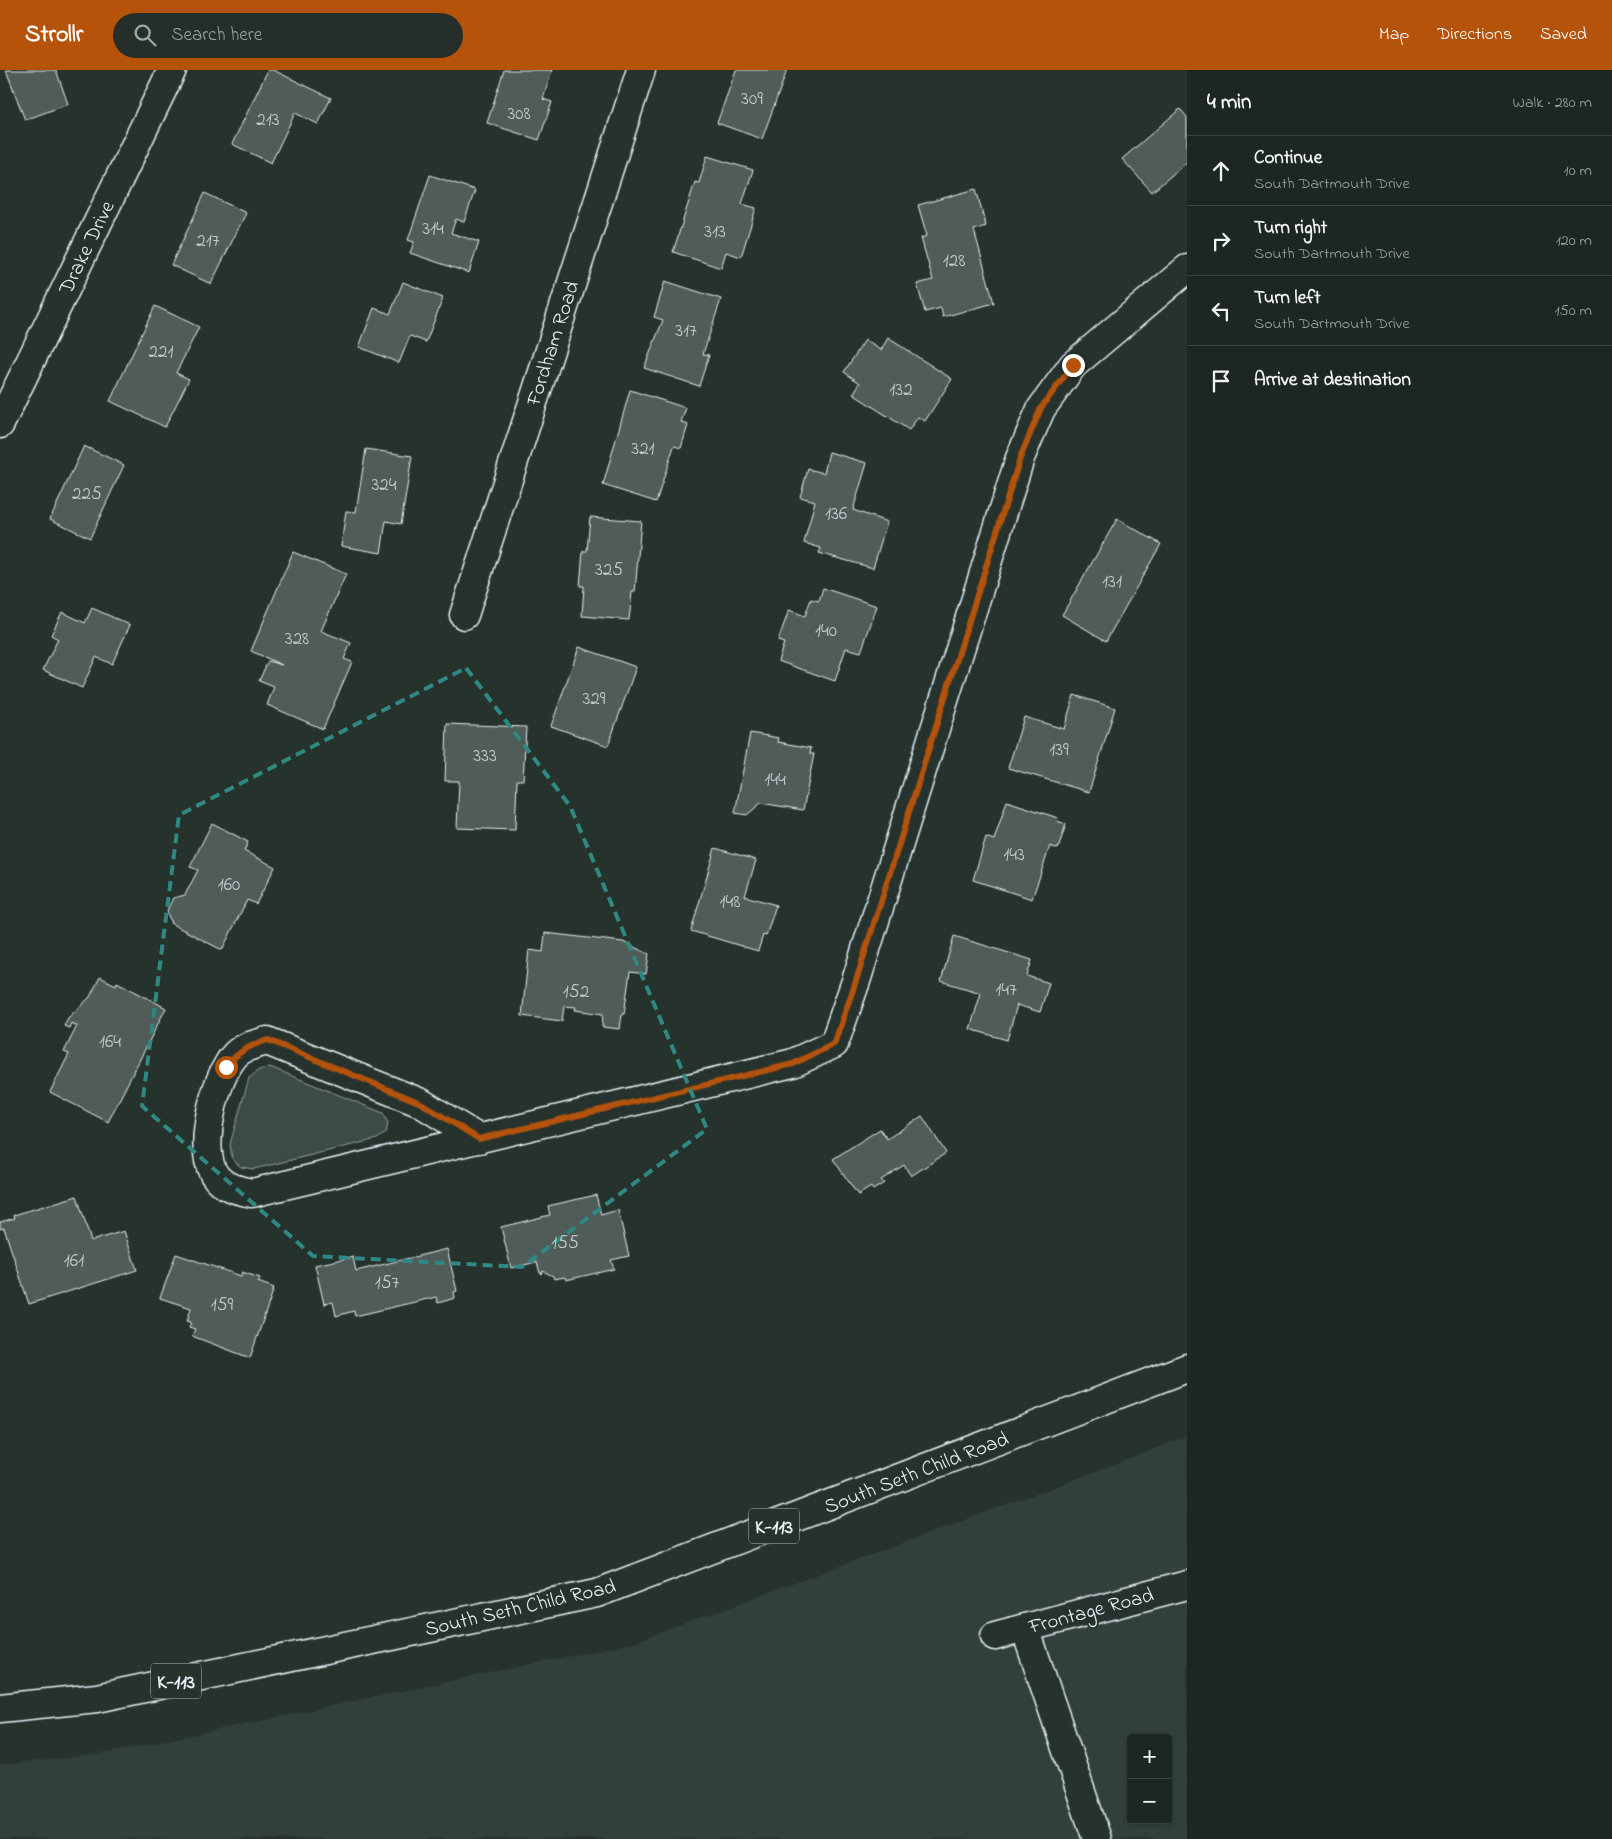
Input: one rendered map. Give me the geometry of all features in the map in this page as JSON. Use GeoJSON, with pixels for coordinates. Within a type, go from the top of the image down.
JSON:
{"type":"FeatureCollection","features":[{"type":"Feature","properties":{"kind":"street","name":"Drake Drive"},"geometry":{"type":"LineString","coordinates":[[0,424],[172,70]]}},
{"type":"Feature","properties":{"kind":"street","name":"Fordham Road"},"geometry":{"type":"LineString","coordinates":[[464,615],[641,70]]}},
{"type":"Feature","properties":{"kind":"street"},"geometry":{"type":"LineString","coordinates":[[479,1139],[421,1103],[268,1040],[237,1053],[226,1067],[212,1112],[206,1144],[209,1165],[217,1178],[232,1189],[252,1193],[479,1139],[793,1064],[834,1044],[856,981],[1020,458],[1041,408],[1073,365],[1187,269]]}},
{"type":"Feature","properties":{"kind":"street","name":"South Seth Child Road"},"geometry":{"type":"LineString","coordinates":[[0,1708],[97,1698],[597,1593],[1187,1368]]}},
{"type":"Feature","properties":{"kind":"street","name":"Frontage Road"},"geometry":{"type":"LineString","coordinates":[[995,1636],[1187,1585]]}},
{"type":"Feature","properties":{"kind":"street"},"geometry":{"type":"LineString","coordinates":[[1025,1628],[1097,1839]]}},
{"type":"Feature","properties":{"kind":"highlighted area"},"geometry":{"type":"Polygon","coordinates":[[[466,668],[570,806],[707,1129],[522,1267],[313,1256],[142,1106],[179,815],[466,668]]]}},
{"type":"Feature","properties":{"kind":"shaded area"},"geometry":{"type":"Polygon","coordinates":[[[270,1067],[383,1113],[388,1123],[386,1133],[377,1139],[254,1169],[241,1167],[232,1159],[230,1144],[249,1078],[259,1070],[270,1067]]]}},
{"type":"Feature","properties":{"kind":"shaded area"},"geometry":{"type":"Polygon","coordinates":[[[1187,1435],[1187,1839],[0,1839],[0,1765],[101,1754],[632,1643],[1133,1458],[1187,1435]]]}},
{"type":"Feature","properties":{"kind":"building"},"geometry":{"type":"Polygon","coordinates":[[[6,70],[56,70],[68,104],[25,120],[6,70]]]}},
{"type":"Feature","properties":{"kind":"building"},"geometry":{"type":"Polygon","coordinates":[[[268,70],[273,70],[331,98],[318,124],[295,113],[271,163],[232,144],[268,70]]]}},
{"type":"Feature","properties":{"kind":"building"},"geometry":{"type":"Polygon","coordinates":[[[504,70],[552,70],[543,99],[552,102],[539,140],[487,123],[504,70]]]}},
{"type":"Feature","properties":{"kind":"building"},"geometry":{"type":"Polygon","coordinates":[[[736,70],[787,70],[762,139],[717,123],[736,70]]]}},
{"type":"Feature","properties":{"kind":"building"},"geometry":{"type":"Polygon","coordinates":[[[1180,109],[1187,117],[1187,162],[1152,192],[1122,159],[1180,109]]]}},
{"type":"Feature","properties":{"kind":"building"},"geometry":{"type":"Polygon","coordinates":[[[707,156],[753,170],[742,204],[756,208],[741,257],[726,252],[721,268],[673,252],[695,182],[699,183],[707,156]]]}},
{"type":"Feature","properties":{"kind":"building"},"geometry":{"type":"Polygon","coordinates":[[[430,175],[475,190],[464,222],[456,219],[451,233],[479,242],[469,273],[410,253],[414,242],[408,240],[430,175]]]}},
{"type":"Feature","properties":{"kind":"building"},"geometry":{"type":"Polygon","coordinates":[[[976,189],[986,226],[974,230],[994,303],[943,317],[941,308],[925,312],[917,284],[933,280],[921,238],[927,236],[918,205],[976,189]]]}},
{"type":"Feature","properties":{"kind":"building"},"geometry":{"type":"Polygon","coordinates":[[[205,193],[246,213],[211,284],[171,265],[205,193]]]}},
{"type":"Feature","properties":{"kind":"building"},"geometry":{"type":"Polygon","coordinates":[[[665,281],[721,299],[703,354],[709,355],[699,386],[644,368],[663,320],[654,317],[665,281]]]}},
{"type":"Feature","properties":{"kind":"building"},"geometry":{"type":"Polygon","coordinates":[[[403,282],[443,298],[426,342],[410,336],[399,363],[359,347],[374,308],[390,314],[403,282]]]}},
{"type":"Feature","properties":{"kind":"building"},"geometry":{"type":"Polygon","coordinates":[[[155,306],[199,327],[176,373],[189,379],[165,427],[110,401],[155,306]]]}},
{"type":"Feature","properties":{"kind":"building"},"geometry":{"type":"Polygon","coordinates":[[[888,338],[952,379],[925,421],[918,417],[909,430],[853,394],[860,383],[844,372],[865,340],[881,350],[888,338]]]}},
{"type":"Feature","properties":{"kind":"building"},"geometry":{"type":"Polygon","coordinates":[[[630,390],[686,408],[681,422],[688,425],[681,448],[674,446],[656,502],[603,485],[630,390]]]}},
{"type":"Feature","properties":{"kind":"building"},"geometry":{"type":"Polygon","coordinates":[[[84,446],[124,465],[90,538],[50,519],[84,446]]]}},
{"type":"Feature","properties":{"kind":"building"},"geometry":{"type":"Polygon","coordinates":[[[366,449],[412,456],[401,524],[386,521],[381,553],[341,546],[346,511],[356,512],[366,449]]]}},
{"type":"Feature","properties":{"kind":"building"},"geometry":{"type":"Polygon","coordinates":[[[829,452],[867,463],[853,510],[887,522],[873,568],[819,553],[821,548],[804,543],[815,501],[800,497],[808,469],[824,473],[829,452]]]}},
{"type":"Feature","properties":{"kind":"building"},"geometry":{"type":"Polygon","coordinates":[[[590,517],[641,521],[635,592],[632,592],[629,620],[582,616],[584,586],[580,586],[583,551],[587,551],[590,517]]]}},
{"type":"Feature","properties":{"kind":"building"},"geometry":{"type":"Polygon","coordinates":[[[1117,519],[1161,544],[1106,641],[1062,615],[1117,519]]]}},
{"type":"Feature","properties":{"kind":"building"},"geometry":{"type":"Polygon","coordinates":[[[293,552],[346,574],[321,631],[351,643],[344,659],[352,662],[323,729],[267,705],[274,687],[259,681],[268,661],[282,665],[251,651],[293,552]]]}},
{"type":"Feature","properties":{"kind":"building"},"geometry":{"type":"Polygon","coordinates":[[[823,588],[877,606],[861,652],[846,648],[835,681],[778,661],[784,643],[778,641],[789,610],[805,616],[811,599],[819,601],[823,588]]]}},
{"type":"Feature","properties":{"kind":"building"},"geometry":{"type":"Polygon","coordinates":[[[92,608],[130,625],[112,664],[96,657],[82,688],[43,670],[58,639],[51,635],[62,612],[85,623],[92,608]]]}},
{"type":"Feature","properties":{"kind":"building"},"geometry":{"type":"Polygon","coordinates":[[[579,647],[636,667],[608,746],[551,726],[579,647]]]}},
{"type":"Feature","properties":{"kind":"building"},"geometry":{"type":"Polygon","coordinates":[[[1074,695],[1115,708],[1089,792],[1008,768],[1024,717],[1064,729],[1074,695]]]}},
{"type":"Feature","properties":{"kind":"building"},"geometry":{"type":"Polygon","coordinates":[[[447,724],[526,727],[523,780],[517,780],[515,830],[457,828],[459,781],[445,781],[447,724]]]}},
{"type":"Feature","properties":{"kind":"building"},"geometry":{"type":"Polygon","coordinates":[[[750,733],[779,738],[778,742],[811,748],[810,754],[814,754],[803,810],[761,803],[747,815],[735,813],[750,733]]]}},
{"type":"Feature","properties":{"kind":"building"},"geometry":{"type":"Polygon","coordinates":[[[1007,801],[1058,818],[1057,821],[1066,824],[1058,849],[1050,846],[1032,899],[973,880],[986,837],[994,840],[1007,801]]]}},
{"type":"Feature","properties":{"kind":"building"},"geometry":{"type":"Polygon","coordinates":[[[212,823],[248,842],[244,851],[275,867],[256,904],[247,900],[222,950],[170,923],[171,920],[167,910],[173,898],[185,895],[198,870],[190,867],[212,823]]]}},
{"type":"Feature","properties":{"kind":"building"},"geometry":{"type":"Polygon","coordinates":[[[715,848],[756,860],[745,896],[776,905],[766,936],[763,935],[758,951],[691,931],[715,848]]]}},
{"type":"Feature","properties":{"kind":"building"},"geometry":{"type":"Polygon","coordinates":[[[545,933],[623,942],[649,954],[646,974],[630,972],[620,1029],[602,1027],[603,1014],[575,1010],[576,1007],[564,1006],[562,1021],[522,1016],[529,950],[543,952],[545,933]]]}},
{"type":"Feature","properties":{"kind":"building"},"geometry":{"type":"Polygon","coordinates":[[[954,936],[1032,960],[1027,976],[1049,983],[1040,1012],[1017,1005],[1007,1040],[970,1029],[981,993],[941,981],[954,936]]]}},
{"type":"Feature","properties":{"kind":"building"},"geometry":{"type":"Polygon","coordinates":[[[100,977],[116,985],[117,982],[166,1008],[108,1122],[50,1092],[69,1054],[64,1052],[77,1026],[71,1023],[69,1028],[64,1026],[68,1018],[90,997],[100,977]]]}},
{"type":"Feature","properties":{"kind":"building"},"geometry":{"type":"Polygon","coordinates":[[[922,1116],[946,1153],[911,1176],[904,1165],[881,1180],[884,1183],[873,1190],[871,1187],[858,1195],[833,1159],[880,1129],[887,1139],[922,1116]]]}},
{"type":"Feature","properties":{"kind":"building"},"geometry":{"type":"Polygon","coordinates":[[[596,1195],[601,1215],[618,1210],[629,1256],[611,1260],[614,1269],[566,1280],[565,1277],[554,1279],[553,1276],[543,1271],[542,1274],[540,1273],[537,1262],[511,1268],[501,1227],[550,1215],[548,1206],[596,1195]]]}},
{"type":"Feature","properties":{"kind":"building"},"geometry":{"type":"Polygon","coordinates":[[[77,1196],[91,1241],[124,1231],[137,1270],[29,1304],[4,1228],[0,1229],[0,1222],[15,1218],[14,1215],[77,1196]]]}},
{"type":"Feature","properties":{"kind":"building"},"geometry":{"type":"Polygon","coordinates":[[[447,1249],[457,1291],[454,1292],[455,1298],[438,1303],[436,1297],[355,1316],[354,1311],[336,1316],[333,1302],[324,1304],[315,1265],[353,1257],[356,1271],[447,1249]]]}},
{"type":"Feature","properties":{"kind":"building"},"geometry":{"type":"Polygon","coordinates":[[[176,1254],[241,1276],[242,1272],[260,1278],[258,1282],[274,1288],[250,1358],[192,1336],[195,1329],[189,1327],[191,1322],[187,1321],[191,1308],[160,1298],[176,1254]]]}},
{"type":"Feature","properties":{"kind":"route"},"geometry":{"type":"LineString","coordinates":[[226,1067],[237,1053],[268,1040],[421,1103],[479,1139],[793,1064],[834,1044],[856,981],[1020,458],[1041,408],[1073,365]]}}]}
